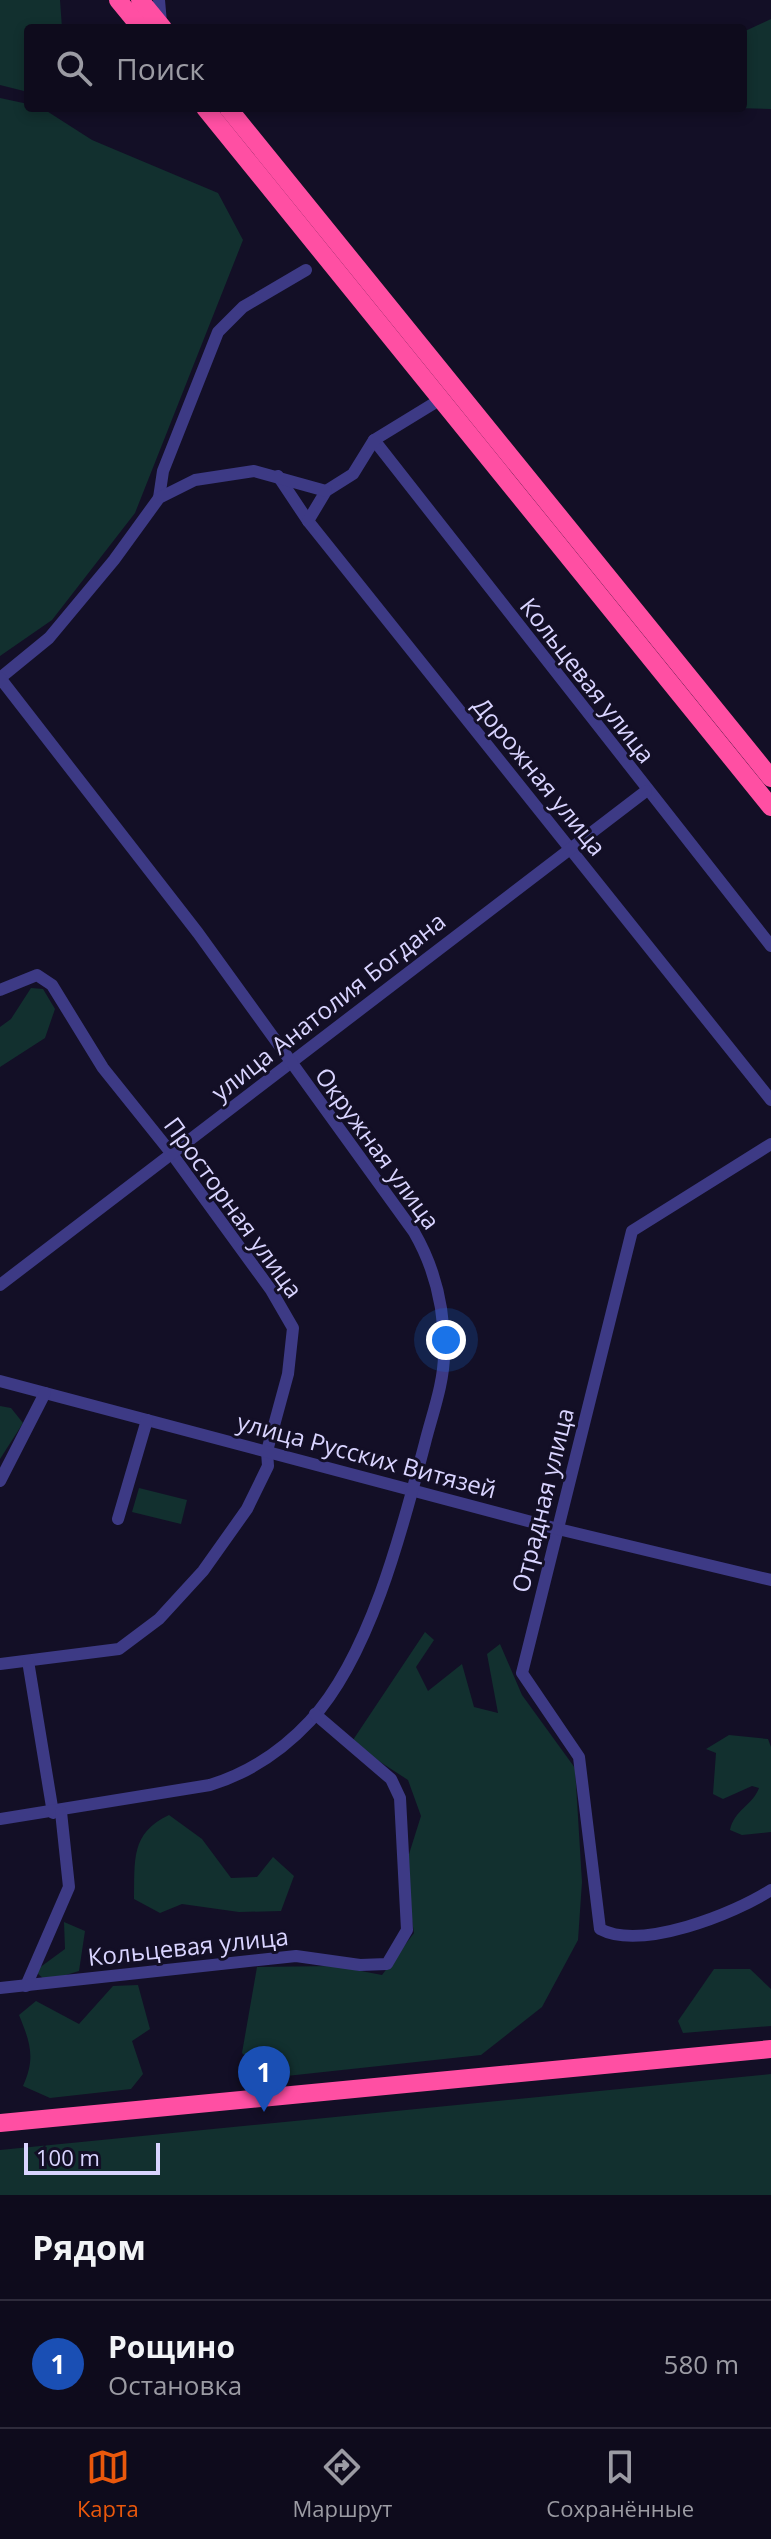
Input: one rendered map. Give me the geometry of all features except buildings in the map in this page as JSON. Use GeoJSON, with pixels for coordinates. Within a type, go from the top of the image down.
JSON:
{"type":"FeatureCollection","features":[{"type":"Feature","properties":{"kind":"highway"},"geometry":{"type":"LineString","coordinates":[[118,0],[138,24]]}},
{"type":"Feature","properties":{"kind":"highway"},"geometry":{"type":"LineString","coordinates":[[140,0],[160,24]]}},
{"type":"Feature","properties":{"kind":"highway"},"geometry":{"type":"LineString","coordinates":[[208,112],[771,807]]}},
{"type":"Feature","properties":{"kind":"highway"},"geometry":{"type":"LineString","coordinates":[[231,112],[771,778]]}},
{"type":"Feature","properties":{"kind":"highway"},"geometry":{"type":"LineString","coordinates":[[0,2123],[771,2049]]}},
{"type":"Feature","properties":{"kind":"street"},"geometry":{"type":"LineString","coordinates":[[159,0],[162,24]]}},
{"type":"Feature","properties":{"kind":"street"},"geometry":{"type":"LineString","coordinates":[[159,498],[163,471],[218,332],[243,307],[306,270]]}},
{"type":"Feature","properties":{"kind":"street"},"geometry":{"type":"LineString","coordinates":[[308,521],[326,491],[353,474],[374,440],[441,399]]}},
{"type":"Feature","properties":{"kind":"street","name":"Кольцевая улица"},"geometry":{"type":"LineString","coordinates":[[374,440],[646,791],[771,946]]}},
{"type":"Feature","properties":{"kind":"street"},"geometry":{"type":"LineString","coordinates":[[0,678],[49,638],[114,560],[159,498],[195,480],[254,471],[326,491]]}},
{"type":"Feature","properties":{"kind":"street","name":"Дорожная улица"},"geometry":{"type":"LineString","coordinates":[[278,476],[308,521],[771,1100]]}},
{"type":"Feature","properties":{"kind":"street","name":"Окружная улица"},"geometry":{"type":"LineString","coordinates":[[0,678],[189,921],[387,1193],[430,1260],[442,1308],[444,1357],[413,1488],[377,1601],[341,1678],[315,1714],[278,1749],[242,1775],[210,1785],[0,1819]]}},
{"type":"Feature","properties":{"kind":"street","name":"улица Анатолия Богдана"},"geometry":{"type":"LineString","coordinates":[[0,1285],[646,791]]}},
{"type":"Feature","properties":{"kind":"street","name":"Просторная улица"},"geometry":{"type":"LineString","coordinates":[[0,990],[37,975],[52,985],[103,1068],[172,1154],[271,1290],[293,1328],[288,1374],[267,1451],[268,1466],[247,1509],[203,1571],[159,1619],[119,1649],[0,1664]]}},
{"type":"Feature","properties":{"kind":"street","name":"Отрадная улица"},"geometry":{"type":"LineString","coordinates":[[771,1144],[632,1231],[522,1673],[579,1757],[600,1929],[617,1936],[637,1935],[703,1922],[771,1890]]}},
{"type":"Feature","properties":{"kind":"street","name":"улица Русских Витязей"},"geometry":{"type":"LineString","coordinates":[[0,1381],[413,1488],[558,1529],[771,1580]]}},
{"type":"Feature","properties":{"kind":"street"},"geometry":{"type":"LineString","coordinates":[[0,1481],[45,1393]]}},
{"type":"Feature","properties":{"kind":"street"},"geometry":{"type":"LineString","coordinates":[[118,1519],[147,1420]]}},
{"type":"Feature","properties":{"kind":"street"},"geometry":{"type":"LineString","coordinates":[[26,1986],[69,1887],[28,1661]]}},
{"type":"Feature","properties":{"kind":"street","name":"Кольцевая улица"},"geometry":{"type":"LineString","coordinates":[[0,1988],[296,1956],[378,1966],[387,1964],[407,1930],[403,1826],[397,1788],[391,1779],[315,1714]]}},
{"type":"Feature","properties":{"kind":"green space"},"geometry":{"type":"Polygon","coordinates":[[[0,0],[60,0],[62,24],[24,24],[24,91],[0,85],[0,0]]]}},
{"type":"Feature","properties":{"kind":"green space"},"geometry":{"type":"Polygon","coordinates":[[[771,19],[771,109],[747,108],[747,30],[771,19]]]}},
{"type":"Feature","properties":{"kind":"green space"},"geometry":{"type":"Polygon","coordinates":[[[0,98],[24,103],[24,112],[48,112],[92,140],[218,193],[243,240],[135,513],[52,620],[0,656],[0,98]]]}},
{"type":"Feature","properties":{"kind":"green space"},"geometry":{"type":"Polygon","coordinates":[[[31,988],[43,989],[55,1009],[45,1038],[0,1067],[0,1027],[11,1019],[31,988]]]}},
{"type":"Feature","properties":{"kind":"green space"},"geometry":{"type":"Polygon","coordinates":[[[0,1406],[11,1408],[23,1423],[0,1459],[0,1406]]]}},
{"type":"Feature","properties":{"kind":"green space"},"geometry":{"type":"Polygon","coordinates":[[[139,1488],[187,1500],[181,1524],[132,1512],[139,1488]]]}},
{"type":"Feature","properties":{"kind":"green space"},"geometry":{"type":"Polygon","coordinates":[[[425,1632],[434,1640],[416,1667],[428,1691],[462,1664],[474,1707],[498,1713],[487,1654],[500,1644],[522,1695],[575,1768],[582,1882],[578,1940],[542,2007],[481,2055],[268,2078],[242,2053],[257,1967],[335,1966],[382,1975],[414,1933],[404,1870],[421,1816],[408,1780],[351,1743],[425,1632]]]}},
{"type":"Feature","properties":{"kind":"green space"},"geometry":{"type":"Polygon","coordinates":[[[729,1735],[768,1739],[771,1747],[771,1832],[742,1835],[730,1830],[735,1817],[759,1788],[752,1786],[723,1799],[713,1794],[716,1753],[706,1749],[729,1735]]]}},
{"type":"Feature","properties":{"kind":"green space"},"geometry":{"type":"Polygon","coordinates":[[[169,1815],[202,1839],[231,1878],[257,1877],[273,1857],[294,1876],[281,1911],[239,1912],[182,1904],[160,1913],[134,1899],[135,1860],[141,1839],[156,1822],[169,1815]]]}},
{"type":"Feature","properties":{"kind":"green space"},"geometry":{"type":"Polygon","coordinates":[[[64,1922],[85,1931],[79,1971],[46,1981],[35,1971],[65,1949],[64,1922]]]}},
{"type":"Feature","properties":{"kind":"green space"},"geometry":{"type":"Polygon","coordinates":[[[714,1969],[750,1969],[771,1989],[771,2026],[683,2033],[678,2021],[714,1969]]]}},
{"type":"Feature","properties":{"kind":"green space"},"geometry":{"type":"Polygon","coordinates":[[[138,1985],[150,2029],[132,2041],[143,2074],[131,2089],[50,2098],[23,2086],[30,2050],[19,2015],[36,2001],[79,2024],[113,1986],[138,1985]]]}},
{"type":"Feature","properties":{"kind":"green space"},"geometry":{"type":"Polygon","coordinates":[[[771,2074],[771,2195],[0,2195],[0,2150],[771,2074]]]}},
{"type":"Feature","properties":{"kind":"place","name":"Рощино"},"geometry":{"type":"Point","coordinates":[264,2112]}}]}
